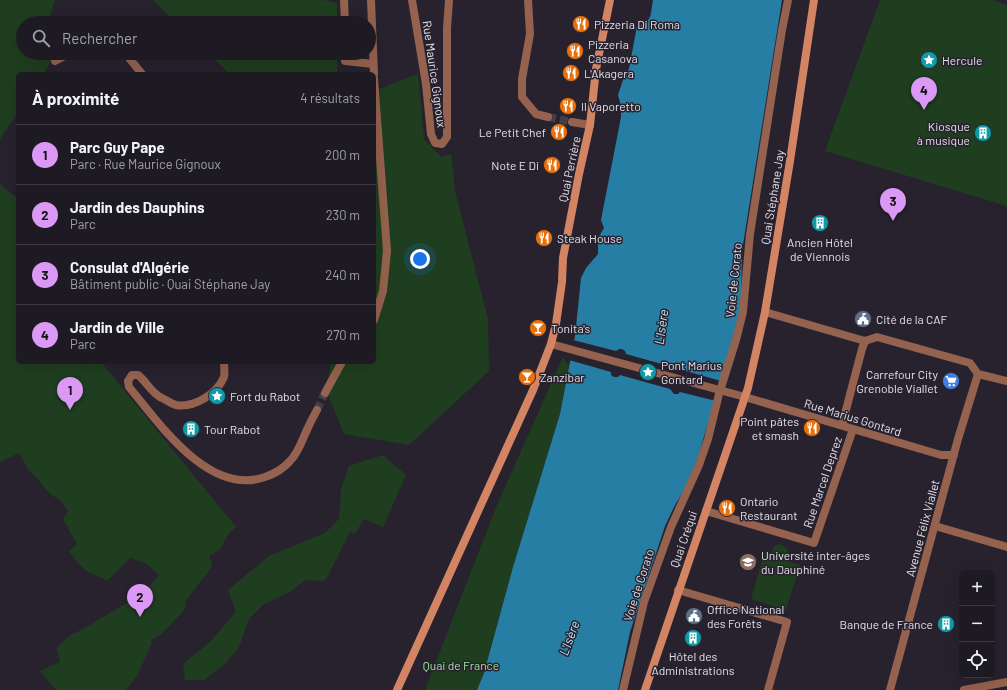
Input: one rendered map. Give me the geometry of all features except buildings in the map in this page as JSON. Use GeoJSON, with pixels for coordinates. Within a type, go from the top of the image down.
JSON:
{"type":"FeatureCollection","features":[{"type":"Feature","properties":{"kind":"main road","name":"Quai Perrière"},"geometry":{"type":"LineString","coordinates":[[551,344],[556,324],[561,289],[563,258],[590,125],[596,69],[610,0]]}},
{"type":"Feature","properties":{"kind":"main road","name":"Quai Stéphane Jay"},"geometry":{"type":"LineString","coordinates":[[745,397],[765,312],[790,161],[814,0]]}},
{"type":"Feature","properties":{"kind":"main road"},"geometry":{"type":"LineString","coordinates":[[397,690],[533,390],[551,344]]}},
{"type":"Feature","properties":{"kind":"main road","name":"Quai Créqui"},"geometry":{"type":"LineString","coordinates":[[645,690],[745,397]]}},
{"type":"Feature","properties":{"kind":"street"},"geometry":{"type":"LineString","coordinates":[[344,0],[344,16]]}},
{"type":"Feature","properties":{"kind":"street"},"geometry":{"type":"LineString","coordinates":[[371,0],[372,16]]}},
{"type":"Feature","properties":{"kind":"street","name":"Rue Maurice Gignoux"},"geometry":{"type":"LineString","coordinates":[[412,0],[426,84],[431,134],[435,143],[442,144],[447,137],[447,28],[449,0]]}},
{"type":"Feature","properties":{"kind":"street"},"geometry":{"type":"LineString","coordinates":[[528,0],[530,34],[522,79],[522,97],[536,114],[548,117]]}},
{"type":"Feature","properties":{"kind":"street","name":"Voie de Corato"},"geometry":{"type":"LineString","coordinates":[[623,690],[644,602],[671,527],[699,465],[708,439],[719,394],[741,319],[746,289],[750,234],[788,0]]}},
{"type":"Feature","properties":{"kind":"street"},"geometry":{"type":"LineString","coordinates":[[131,60],[140,72]]}},
{"type":"Feature","properties":{"kind":"street"},"geometry":{"type":"LineString","coordinates":[[345,60],[373,64]]}},
{"type":"Feature","properties":{"kind":"street"},"geometry":{"type":"LineString","coordinates":[[373,60],[374,72]]}},
{"type":"Feature","properties":{"kind":"street"},"geometry":{"type":"LineString","coordinates":[[376,105],[387,251],[383,291],[376,314]]}},
{"type":"Feature","properties":{"kind":"street"},"geometry":{"type":"LineString","coordinates":[[572,122],[590,125]]}},
{"type":"Feature","properties":{"kind":"street"},"geometry":{"type":"LineString","coordinates":[[765,312],[865,341],[877,337],[970,363],[978,374],[1007,381]]}},
{"type":"Feature","properties":{"kind":"street"},"geometry":{"type":"LineString","coordinates":[[842,425],[865,341]]}},
{"type":"Feature","properties":{"kind":"street"},"geometry":{"type":"LineString","coordinates":[[551,344],[745,397]]}},
{"type":"Feature","properties":{"kind":"street"},"geometry":{"type":"LineString","coordinates":[[224,364],[224,376],[215,390],[205,399],[192,403],[176,404],[161,398],[153,392],[138,375],[132,375],[128,381],[129,387],[171,438],[190,456],[222,476],[244,481],[258,479],[276,473],[290,462],[300,449],[306,432],[317,410]]}},
{"type":"Feature","properties":{"kind":"street"},"geometry":{"type":"LineString","coordinates":[[325,393],[341,364]]}},
{"type":"Feature","properties":{"kind":"street","name":"Avenue Félix Viallet"},"geometry":{"type":"LineString","coordinates":[[890,690],[954,455],[978,374]]}},
{"type":"Feature","properties":{"kind":"street","name":"Rue Marius Gontard"},"geometry":{"type":"LineString","coordinates":[[745,397],[941,455],[954,455]]}},
{"type":"Feature","properties":{"kind":"street","name":"Rue Marcel Deprez"},"geometry":{"type":"LineString","coordinates":[[706,511],[814,543],[853,429]]}},
{"type":"Feature","properties":{"kind":"street"},"geometry":{"type":"LineString","coordinates":[[935,526],[1007,547]]}},
{"type":"Feature","properties":{"kind":"street"},"geometry":{"type":"LineString","coordinates":[[678,590],[788,622],[768,690]]}},
{"type":"Feature","properties":{"kind":"street"},"geometry":{"type":"LineString","coordinates":[[964,690],[1007,682]]}},
{"type":"Feature","properties":{"kind":"green space"},"geometry":{"type":"Polygon","coordinates":[[[0,0],[55,0],[50,16],[16,16],[16,60],[50,60],[50,63],[44,72],[16,72],[16,115],[0,139],[0,0]]]}},
{"type":"Feature","properties":{"kind":"green space"},"geometry":{"type":"Polygon","coordinates":[[[153,0],[324,0],[337,3],[337,16],[170,16],[153,0]]]}},
{"type":"Feature","properties":{"kind":"green space"},"geometry":{"type":"Polygon","coordinates":[[[880,0],[993,0],[1007,5],[1007,206],[825,151],[880,0]]]}},
{"type":"Feature","properties":{"kind":"green space"},"geometry":{"type":"Polygon","coordinates":[[[215,60],[337,60],[337,72],[228,72],[215,60]]]}},
{"type":"Feature","properties":{"kind":"green space"},"geometry":{"type":"Polygon","coordinates":[[[418,74],[424,139],[441,157],[451,154],[455,191],[488,319],[489,371],[409,445],[344,434],[326,390],[331,364],[376,364],[376,90],[418,74]]]}},
{"type":"Feature","properties":{"kind":"green space"},"geometry":{"type":"Polygon","coordinates":[[[0,184],[16,197],[16,364],[103,364],[236,527],[230,532],[220,549],[209,556],[212,565],[211,568],[186,600],[185,609],[161,635],[151,640],[152,643],[138,674],[126,690],[56,690],[40,671],[60,662],[57,647],[71,635],[144,593],[159,575],[147,564],[130,558],[107,581],[85,570],[69,551],[77,544],[63,519],[68,511],[60,500],[50,494],[29,471],[19,453],[0,462],[0,184]]]}},
{"type":"Feature","properties":{"kind":"green space","name":"Quai de France"},"geometry":{"type":"Polygon","coordinates":[[[563,357],[569,366],[560,414],[513,567],[484,673],[477,690],[425,690],[497,505],[563,357]]]}},
{"type":"Feature","properties":{"kind":"green space"},"geometry":{"type":"Polygon","coordinates":[[[383,455],[406,475],[383,527],[364,519],[355,534],[350,532],[325,581],[305,580],[290,592],[264,604],[249,619],[239,647],[226,663],[204,680],[185,680],[183,664],[210,642],[236,612],[228,590],[269,556],[325,533],[339,519],[341,489],[349,466],[383,455]]]}},
{"type":"Feature","properties":{"kind":"green space"},"geometry":{"type":"Polygon","coordinates":[[[780,544],[787,548],[787,553],[785,553],[784,557],[771,554],[774,546],[780,544]]]}},
{"type":"Feature","properties":{"kind":"green space"},"geometry":{"type":"Polygon","coordinates":[[[764,554],[800,565],[786,610],[751,599],[764,554]]]}},
{"type":"Feature","properties":{"kind":"water","name":"L'Isère"},"geometry":{"type":"Polygon","coordinates":[[[653,0],[782,0],[742,251],[741,310],[698,457],[685,488],[665,526],[630,632],[618,690],[477,690],[484,673],[513,567],[560,414],[575,336],[581,278],[586,268],[598,254],[598,238],[604,228],[601,220],[621,117],[621,106],[618,95],[624,77],[629,69],[637,26],[646,22],[650,17],[653,0]]]}},
{"type":"Feature","properties":{"kind":"pier","name":"Pont Marius Gontard"},"geometry":{"type":"Polygon","coordinates":[[[573,340],[616,351],[622,349],[626,354],[676,368],[682,366],[686,371],[721,381],[716,401],[680,392],[678,394],[674,394],[670,389],[620,375],[618,377],[614,377],[611,375],[611,372],[569,360],[573,340]]]}},
{"type":"Feature","properties":{"kind":"tunnel"},"geometry":{"type":"LineString","coordinates":[[548,117],[572,122]]}},
{"type":"Feature","properties":{"kind":"tunnel"},"geometry":{"type":"LineString","coordinates":[[317,410],[325,393]]}},
{"type":"Feature","properties":{"kind":"place","name":"Pizzeria Di Roma"},"geometry":{"type":"Point","coordinates":[581,24]}},
{"type":"Feature","properties":{"kind":"place","name":"Pizzeria Casanova"},"geometry":{"type":"Point","coordinates":[575,51]}},
{"type":"Feature","properties":{"kind":"place","name":"Hercule"},"geometry":{"type":"Point","coordinates":[929,60]}},
{"type":"Feature","properties":{"kind":"place","name":"L'Akagera"},"geometry":{"type":"Point","coordinates":[571,73]}},
{"type":"Feature","properties":{"kind":"place","name":"Il Vaporetto"},"geometry":{"type":"Point","coordinates":[568,106]}},
{"type":"Feature","properties":{"kind":"place","name":"Jardin de Ville"},"geometry":{"type":"Point","coordinates":[924,110]}},
{"type":"Feature","properties":{"kind":"place","name":"Le Petit Chef"},"geometry":{"type":"Point","coordinates":[559,132]}},
{"type":"Feature","properties":{"kind":"place","name":"Kiosque à musique"},"geometry":{"type":"Point","coordinates":[983,133]}},
{"type":"Feature","properties":{"kind":"place","name":"Note E Di"},"geometry":{"type":"Point","coordinates":[552,165]}},
{"type":"Feature","properties":{"kind":"place","name":"Consulat d'Algérie"},"geometry":{"type":"Point","coordinates":[893,221]}},
{"type":"Feature","properties":{"kind":"place","name":"Ancien Hôtel de Viennois"},"geometry":{"type":"Point","coordinates":[820,223]}},
{"type":"Feature","properties":{"kind":"place","name":"Steak House"},"geometry":{"type":"Point","coordinates":[544,238]}},
{"type":"Feature","properties":{"kind":"place","name":"Cité de la CAF"},"geometry":{"type":"Point","coordinates":[863,319]}},
{"type":"Feature","properties":{"kind":"place","name":"Tonita's"},"geometry":{"type":"Point","coordinates":[538,328]}},
{"type":"Feature","properties":{"kind":"place","name":"Pont Marius Gontard"},"geometry":{"type":"Point","coordinates":[648,372]}},
{"type":"Feature","properties":{"kind":"place","name":"Zanzibar"},"geometry":{"type":"Point","coordinates":[527,377]}},
{"type":"Feature","properties":{"kind":"place","name":"Carrefour City Grenoble Viallet"},"geometry":{"type":"Point","coordinates":[951,381]}},
{"type":"Feature","properties":{"kind":"place","name":"Fort du Rabot"},"geometry":{"type":"Point","coordinates":[217,396]}},
{"type":"Feature","properties":{"kind":"place","name":"Parc Guy Pape"},"geometry":{"type":"Point","coordinates":[70,410]}},
{"type":"Feature","properties":{"kind":"place","name":"Point pâtes et smash"},"geometry":{"type":"Point","coordinates":[812,428]}},
{"type":"Feature","properties":{"kind":"place","name":"Tour Rabot"},"geometry":{"type":"Point","coordinates":[191,429]}},
{"type":"Feature","properties":{"kind":"place","name":"Ontario Restaurant"},"geometry":{"type":"Point","coordinates":[727,508]}},
{"type":"Feature","properties":{"kind":"place","name":"Université inter-âges du Dauphiné"},"geometry":{"type":"Point","coordinates":[748,562]}},
{"type":"Feature","properties":{"kind":"place","name":"Office National des Forêts"},"geometry":{"type":"Point","coordinates":[694,616]}},
{"type":"Feature","properties":{"kind":"place","name":"Jardin des Dauphins"},"geometry":{"type":"Point","coordinates":[140,617]}},
{"type":"Feature","properties":{"kind":"place","name":"Banque de France"},"geometry":{"type":"Point","coordinates":[946,624]}},
{"type":"Feature","properties":{"kind":"place","name":"Hôtel des Administrations"},"geometry":{"type":"Point","coordinates":[693,638]}}]}
